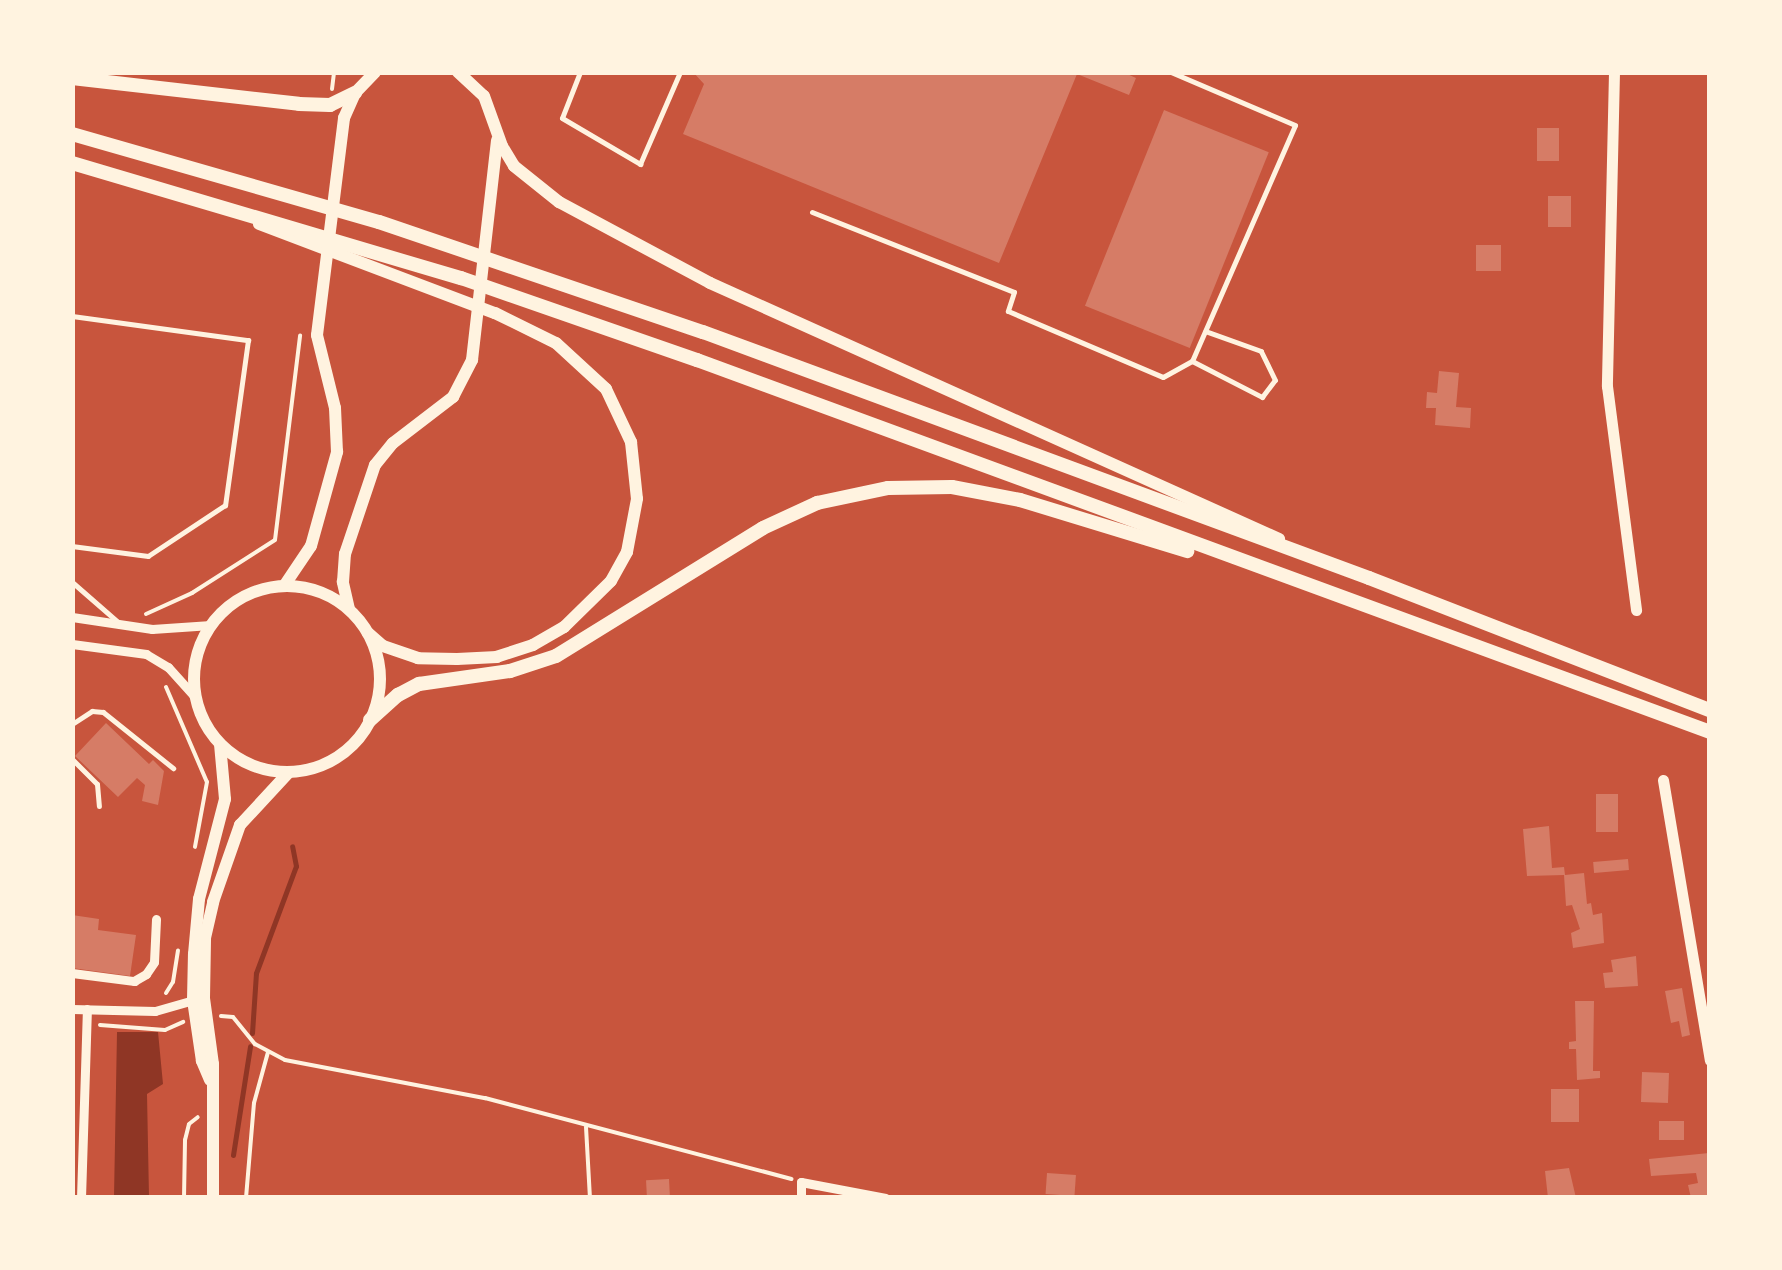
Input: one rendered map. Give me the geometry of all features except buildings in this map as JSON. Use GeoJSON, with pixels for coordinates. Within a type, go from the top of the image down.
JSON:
{"type":"FeatureCollection","features":[{"type":"Feature","properties":{"kind":"main road"},"geometry":{"type":"LineString","coordinates":[[458,72],[484,96],[507,155],[532,183],[710,284],[1369,578]]}},
{"type":"Feature","properties":{"kind":"main road"},"geometry":{"type":"LineString","coordinates":[[72,78],[330,105],[354,93],[373,73]]}},
{"type":"Feature","properties":{"kind":"main road"},"geometry":{"type":"LineString","coordinates":[[284,586],[311,546],[336,452],[334,408],[318,353],[344,118],[354,93]]}},
{"type":"Feature","properties":{"kind":"main road"},"geometry":{"type":"LineString","coordinates":[[72,134],[378,222],[574,287],[1369,578],[1710,710]]}},
{"type":"Feature","properties":{"kind":"main road"},"geometry":{"type":"LineString","coordinates":[[348,609],[343,582],[345,554],[375,466],[393,443],[453,397],[472,360],[498,134]]}},
{"type":"Feature","properties":{"kind":"main road"},"geometry":{"type":"LineString","coordinates":[[72,163],[460,278],[697,360],[1710,732]]}},
{"type":"Feature","properties":{"kind":"main road"},"geometry":{"type":"LineString","coordinates":[[154,185],[494,313],[556,343],[606,388],[620,414],[637,472],[635,522],[627,552],[591,605],[533,645],[497,656],[418,658],[383,646],[348,609],[312,589],[284,586],[250,594],[211,626],[196,660],[196,698],[201,715],[220,744],[259,768],[289,772],[337,758],[398,695],[420,684],[510,671],[556,656],[763,528],[817,503],[888,488],[952,486],[1020,500],[1318,590]]}},
{"type":"Feature","properties":{"kind":"main road"},"geometry":{"type":"LineString","coordinates":[[368,633],[380,670],[370,720]]}},
{"type":"Feature","properties":{"kind":"main road"},"geometry":{"type":"LineString","coordinates":[[213,1198],[214,1064],[192,1000],[199,900],[225,799],[220,744]]}},
{"type":"Feature","properties":{"kind":"main road"},"geometry":{"type":"LineString","coordinates":[[201,1018],[205,938],[223,867],[246,813],[289,772]]}},
{"type":"Feature","properties":{"kind":"street"},"geometry":{"type":"LineString","coordinates":[[1614,72],[1607,386],[1636,610]]}},
{"type":"Feature","properties":{"kind":"street"},"geometry":{"type":"LineString","coordinates":[[72,617],[141,627],[211,626]]}},
{"type":"Feature","properties":{"kind":"street"},"geometry":{"type":"LineString","coordinates":[[72,644],[146,654],[168,667],[196,698]]}},
{"type":"Feature","properties":{"kind":"street"},"geometry":{"type":"LineString","coordinates":[[1663,780],[1710,1060]]}},
{"type":"Feature","properties":{"kind":"street"},"geometry":{"type":"LineString","coordinates":[[72,973],[134,981],[146,974],[154,962],[156,919]]}},
{"type":"Feature","properties":{"kind":"street"},"geometry":{"type":"LineString","coordinates":[[72,1008],[168,1008],[192,1000]]}},
{"type":"Feature","properties":{"kind":"street"},"geometry":{"type":"LineString","coordinates":[[81,1198],[87,1009]]}},
{"type":"Feature","properties":{"kind":"street"},"geometry":{"type":"LineString","coordinates":[[801,1198],[801,1182],[886,1198]]}},
{"type":"Feature","properties":{"kind":"lane"},"geometry":{"type":"LineString","coordinates":[[580,72],[562,118],[640,164],[680,72]]}},
{"type":"Feature","properties":{"kind":"lane"},"geometry":{"type":"LineString","coordinates":[[812,212],[1014,292],[1008,311],[1162,377],[1192,361],[1295,125],[1171,72]]}},
{"type":"Feature","properties":{"kind":"lane"},"geometry":{"type":"LineString","coordinates":[[72,316],[248,340],[225,504],[148,556],[72,546]]}},
{"type":"Feature","properties":{"kind":"lane"},"geometry":{"type":"LineString","coordinates":[[1192,361],[1262,398],[1274,380],[1261,351],[1205,332]]}},
{"type":"Feature","properties":{"kind":"lane"},"geometry":{"type":"LineString","coordinates":[[72,582],[120,624]]}},
{"type":"Feature","properties":{"kind":"lane"},"geometry":{"type":"LineString","coordinates":[[72,724],[92,710],[103,712],[173,768]]}},
{"type":"Feature","properties":{"kind":"lane"},"geometry":{"type":"LineString","coordinates":[[72,759],[97,784],[99,806]]}},
{"type":"Feature","properties":{"kind":"path"},"geometry":{"type":"LineString","coordinates":[[141,627],[144,615],[192,593],[276,540],[302,320]]}},
{"type":"Feature","properties":{"kind":"path"},"geometry":{"type":"LineString","coordinates":[[165,684],[203,763],[207,782],[194,858]]}},
{"type":"Feature","properties":{"kind":"path"},"geometry":{"type":"LineString","coordinates":[[168,1008],[165,994],[172,982],[181,936]]}},
{"type":"Feature","properties":{"kind":"path"},"geometry":{"type":"LineString","coordinates":[[86,1024],[166,1030],[201,1018],[233,1018],[268,1052],[286,1060],[486,1098],[801,1182]]}},
{"type":"Feature","properties":{"kind":"path"},"geometry":{"type":"LineString","coordinates":[[246,1198],[254,1103],[268,1052]]}},
{"type":"Feature","properties":{"kind":"path"},"geometry":{"type":"LineString","coordinates":[[184,1198],[189,1124],[212,1113]]}},
{"type":"Feature","properties":{"kind":"path"},"geometry":{"type":"LineString","coordinates":[[586,1126],[590,1198]]}},
{"type":"Feature","properties":{"kind":"shaded area"},"geometry":{"type":"Polygon","coordinates":[[[117,1032],[158,1032],[163,1084],[147,1094],[149,1197],[114,1197],[117,1032]]]}},
{"type":"Feature","properties":{"kind":"waterway"},"geometry":{"type":"LineString","coordinates":[[252,1033],[256,973],[296,866],[292,846]]}},
{"type":"Feature","properties":{"kind":"waterway"},"geometry":{"type":"LineString","coordinates":[[233,1155],[250,1046]]}}]}
